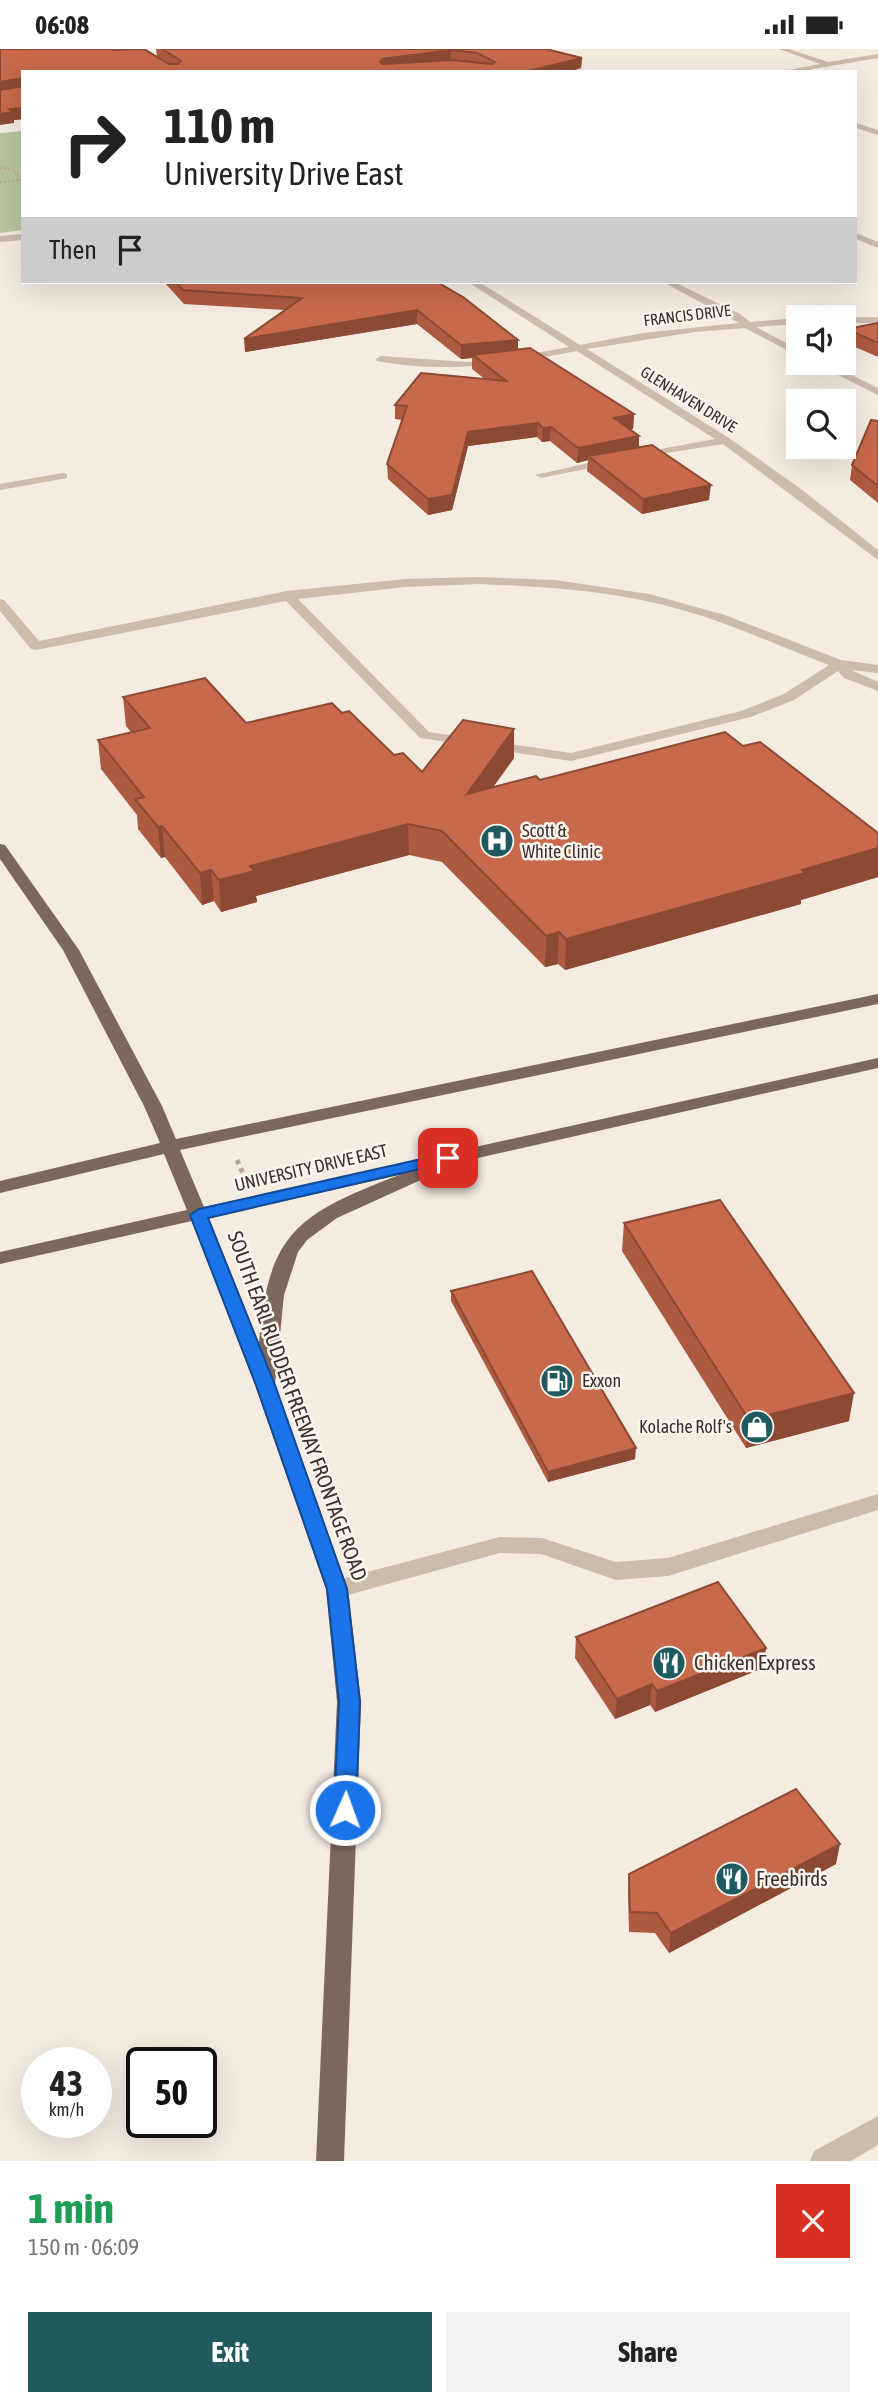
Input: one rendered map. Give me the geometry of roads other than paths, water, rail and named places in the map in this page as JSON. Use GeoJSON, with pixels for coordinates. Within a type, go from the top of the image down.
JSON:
{"type":"FeatureCollection","features":[{"type":"Feature","properties":{"kind":"main road","name":"SOUTH EARL RUDDER FREEWAY FRONTAGE ROAD"},"geometry":{"type":"LineString","coordinates":[[0,848],[71,950],[153,1106],[265,1385],[337,1589],[349,1702],[330,2161]]}},
{"type":"Feature","properties":{"kind":"main road"},"geometry":{"type":"LineString","coordinates":[[0,1187],[222,1134],[878,999]]}},
{"type":"Feature","properties":{"kind":"main road","name":"UNIVERSITY DRIVE EAST"},"geometry":{"type":"LineString","coordinates":[[0,1258],[878,1063]]}},
{"type":"Feature","properties":{"kind":"main road"},"geometry":{"type":"LineString","coordinates":[[265,1385],[279,1275],[289,1250],[302,1234],[336,1210],[472,1152]]}},
{"type":"Feature","properties":{"kind":"street"},"geometry":{"type":"LineString","coordinates":[[782,49],[828,64]]}},
{"type":"Feature","properties":{"kind":"street"},"geometry":{"type":"LineString","coordinates":[[137,50],[150,53]]}},
{"type":"Feature","properties":{"kind":"street"},"geometry":{"type":"LineString","coordinates":[[794,70],[878,56]]}},
{"type":"Feature","properties":{"kind":"street"},"geometry":{"type":"LineString","coordinates":[[857,125],[878,133]]}},
{"type":"Feature","properties":{"kind":"street"},"geometry":{"type":"LineString","coordinates":[[857,236],[878,245]]}},
{"type":"Feature","properties":{"kind":"street"},"geometry":{"type":"LineString","coordinates":[[0,239],[21,237]]}},
{"type":"Feature","properties":{"kind":"street","name":"GLENHAVEN DRIVE"},"geometry":{"type":"LineString","coordinates":[[476,284],[725,440],[797,491],[878,556]]}},
{"type":"Feature","properties":{"kind":"street"},"geometry":{"type":"LineString","coordinates":[[671,284],[737,316],[745,324],[786,346]]}},
{"type":"Feature","properties":{"kind":"street"},"geometry":{"type":"LineString","coordinates":[[856,320],[878,320]]}},
{"type":"Feature","properties":{"kind":"street","name":"FRANCIS DRIVE"},"geometry":{"type":"LineString","coordinates":[[381,359],[466,365],[497,363],[656,334],[786,322]]}},
{"type":"Feature","properties":{"kind":"street"},"geometry":{"type":"LineString","coordinates":[[844,375],[878,391]]}},
{"type":"Feature","properties":{"kind":"street"},"geometry":{"type":"LineString","coordinates":[[541,475],[725,440]]}},
{"type":"Feature","properties":{"kind":"street"},"geometry":{"type":"LineString","coordinates":[[0,487],[63,476]]}},
{"type":"Feature","properties":{"kind":"street"},"geometry":{"type":"LineString","coordinates":[[0,603],[36,646],[287,595],[445,579],[560,584],[674,604],[713,615],[839,664],[878,669]]}},
{"type":"Feature","properties":{"kind":"street"},"geometry":{"type":"LineString","coordinates":[[287,595],[425,735],[571,757],[755,711],[789,697],[839,664]]}},
{"type":"Feature","properties":{"kind":"street"},"geometry":{"type":"LineString","coordinates":[[839,664],[849,675],[878,687]]}},
{"type":"Feature","properties":{"kind":"street"},"geometry":{"type":"LineString","coordinates":[[337,1589],[500,1545],[542,1546],[616,1571],[668,1566],[878,1502]]}},
{"type":"Feature","properties":{"kind":"street"},"geometry":{"type":"LineString","coordinates":[[824,2161],[878,2130]]}},
{"type":"Feature","properties":{"kind":"place","name":"Scott & White Clinic"},"geometry":{"type":"Point","coordinates":[497,841]}},
{"type":"Feature","properties":{"kind":"place","name":"Exxon"},"geometry":{"type":"Point","coordinates":[557,1381]}},
{"type":"Feature","properties":{"kind":"place","name":"Kolache Rolf's"},"geometry":{"type":"Point","coordinates":[757,1427]}},
{"type":"Feature","properties":{"kind":"place","name":"Chicken Express"},"geometry":{"type":"Point","coordinates":[669,1663]}},
{"type":"Feature","properties":{"kind":"place","name":"Freebirds"},"geometry":{"type":"Point","coordinates":[732,1879]}}]}
